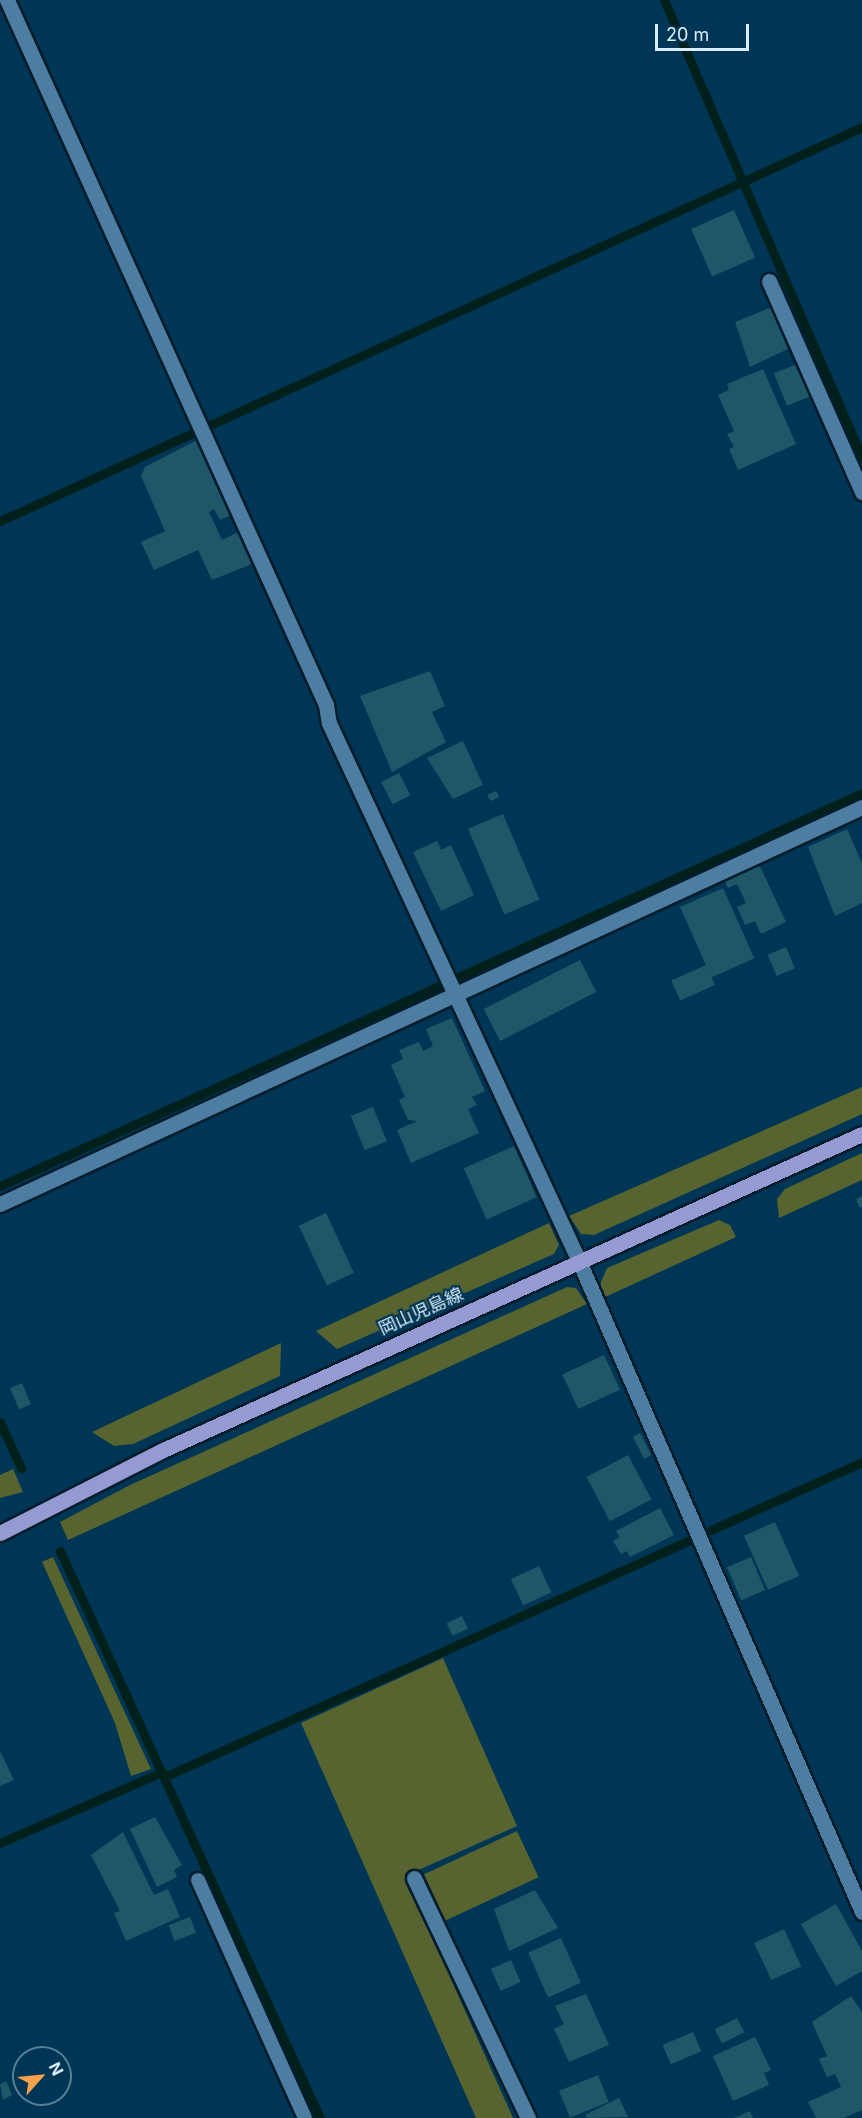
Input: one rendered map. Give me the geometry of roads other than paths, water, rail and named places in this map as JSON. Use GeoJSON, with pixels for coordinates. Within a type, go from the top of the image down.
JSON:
{"type":"FeatureCollection","features":[{"type":"Feature","properties":{"kind":"main road","name":"岡山児島線"},"geometry":{"type":"LineString","coordinates":[[0,1533],[163,1450],[862,1134]]}},
{"type":"Feature","properties":{"kind":"street"},"geometry":{"type":"LineString","coordinates":[[7,0],[326,705],[329,723],[579,1261],[862,1911]]}},
{"type":"Feature","properties":{"kind":"street"},"geometry":{"type":"LineString","coordinates":[[769,281],[862,492]]}},
{"type":"Feature","properties":{"kind":"street"},"geometry":{"type":"LineString","coordinates":[[0,1204],[450,983],[862,807]]}},
{"type":"Feature","properties":{"kind":"street"},"geometry":{"type":"LineString","coordinates":[[414,1878],[528,2118]]}},
{"type":"Feature","properties":{"kind":"lane"},"geometry":{"type":"LineString","coordinates":[[198,1880],[305,2118]]}},
{"type":"Feature","properties":{"kind":"waterway"},"geometry":{"type":"LineString","coordinates":[[664,0],[862,457]]}},
{"type":"Feature","properties":{"kind":"waterway"},"geometry":{"type":"LineString","coordinates":[[0,521],[862,127]]}},
{"type":"Feature","properties":{"kind":"waterway"},"geometry":{"type":"LineString","coordinates":[[0,1186],[862,793]]}},
{"type":"Feature","properties":{"kind":"waterway"},"geometry":{"type":"LineString","coordinates":[[0,1422],[21,1468]]}},
{"type":"Feature","properties":{"kind":"waterway"},"geometry":{"type":"LineString","coordinates":[[711,1530],[862,1462]]}},
{"type":"Feature","properties":{"kind":"waterway"},"geometry":{"type":"LineString","coordinates":[[164,1777],[688,1541]]}},
{"type":"Feature","properties":{"kind":"waterway"},"geometry":{"type":"LineString","coordinates":[[60,1551],[320,2118]]}},
{"type":"Feature","properties":{"kind":"waterway"},"geometry":{"type":"LineString","coordinates":[[0,1843],[162,1772]]}}]}
